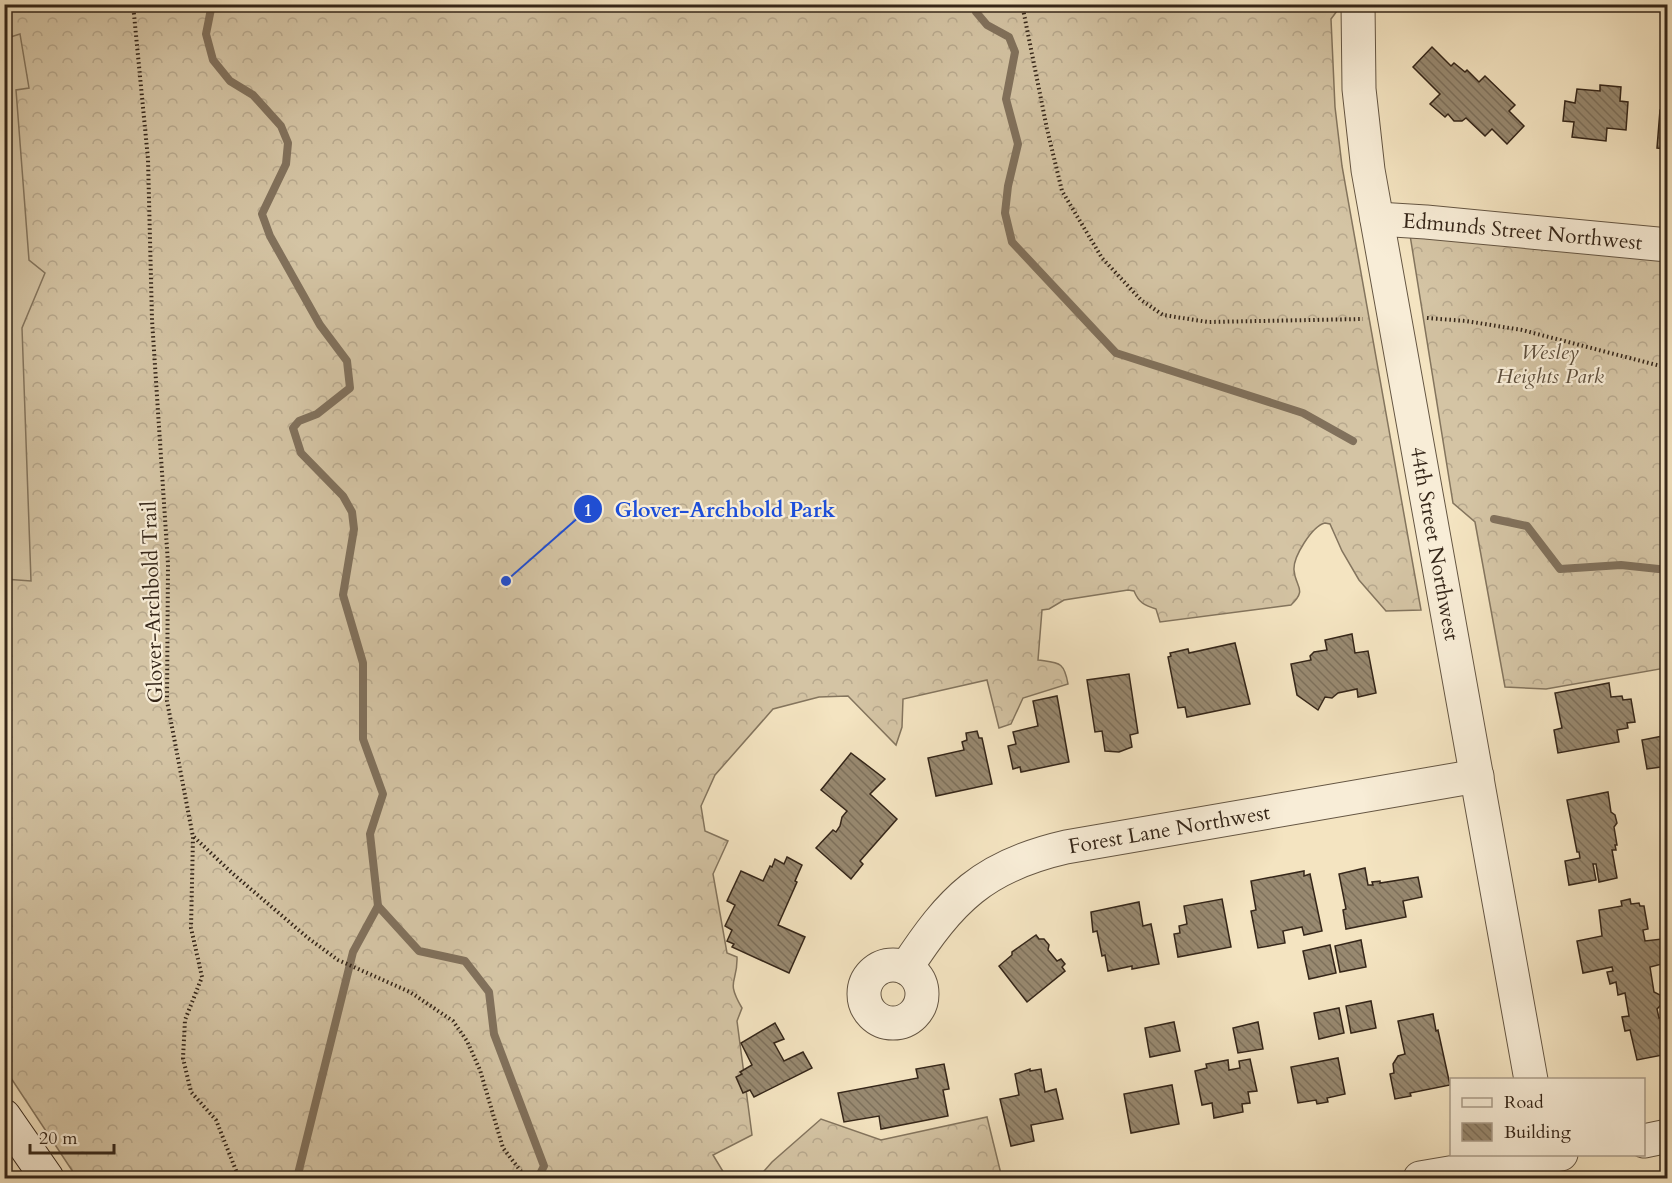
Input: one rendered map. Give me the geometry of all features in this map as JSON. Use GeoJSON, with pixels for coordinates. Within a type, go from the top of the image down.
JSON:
{"type":"FeatureCollection","features":[{"type":"Feature","properties":{"kind":"street","name":"44th Street Northwest"},"geometry":{"type":"LineString","coordinates":[[1358,4],[1358,57],[1362,121],[1377,219],[1531,1078]]}},
{"type":"Feature","properties":{"kind":"street","name":"Edmunds Street Northwest"},"geometry":{"type":"LineString","coordinates":[[1377,219],[1668,245]]}},
{"type":"Feature","properties":{"kind":"street","name":"Forest Lane Northwest"},"geometry":{"type":"LineString","coordinates":[[906,968],[933,927],[965,893],[1004,868],[1030,856],[1078,845],[1477,776]]}},
{"type":"Feature","properties":{"kind":"street"},"geometry":{"type":"LineString","coordinates":[[4,1116],[46,1179]]}},
{"type":"Feature","properties":{"kind":"street"},"geometry":{"type":"LineString","coordinates":[[1645,1140],[1668,1136]]}},
{"type":"Feature","properties":{"kind":"street"},"geometry":{"type":"LineString","coordinates":[[1420,1179],[1550,1161]]}},
{"type":"Feature","properties":{"kind":"path","name":"Glover-Archbold Trail"},"geometry":{"type":"LineString","coordinates":[[133,4],[148,159],[152,320],[168,564],[167,701],[193,837],[191,928],[202,977],[186,1020],[183,1058],[191,1092],[216,1120],[239,1179]]}},
{"type":"Feature","properties":{"kind":"path"},"geometry":{"type":"LineString","coordinates":[[1022,4],[1062,191],[1102,258],[1142,300],[1163,315],[1208,322],[1363,320]]}},
{"type":"Feature","properties":{"kind":"path"},"geometry":{"type":"LineString","coordinates":[[1427,318],[1466,321],[1522,330],[1668,368]]}},
{"type":"Feature","properties":{"kind":"path"},"geometry":{"type":"LineString","coordinates":[[193,837],[308,938],[338,960],[410,992],[453,1021],[467,1041],[480,1070],[503,1148],[526,1178]]}},
{"type":"Feature","properties":{"kind":"green space"},"geometry":{"type":"Polygon","coordinates":[[[4,5],[1337,5],[1337,11],[1331,19],[1335,107],[1342,166],[1421,610],[1386,611],[1359,580],[1330,524],[1325,523],[1309,536],[1297,558],[1294,570],[1300,591],[1291,605],[1160,622],[1156,609],[1142,603],[1134,591],[1128,590],[1064,600],[1049,609],[1042,610],[1038,660],[1059,664],[1065,671],[1068,684],[1023,698],[1011,724],[999,728],[987,680],[903,699],[902,727],[896,745],[848,696],[819,697],[773,709],[715,775],[701,806],[705,831],[728,841],[713,874],[727,953],[737,957],[733,986],[742,1008],[737,1021],[752,1135],[713,1155],[727,1178],[77,1178],[5,1069],[4,5]]]}},
{"type":"Feature","properties":{"kind":"green space"},"geometry":{"type":"Polygon","coordinates":[[[20,34],[29,88],[16,90],[29,260],[45,273],[22,328],[31,581],[4,579],[4,39],[20,34]]]}},
{"type":"Feature","properties":{"kind":"green space","name":"Wesley Heights Park"},"geometry":{"type":"Polygon","coordinates":[[[1410,235],[1667,257],[1667,678],[1665,668],[1546,689],[1505,687],[1475,522],[1453,503],[1410,235]]]}},
{"type":"Feature","properties":{"kind":"green space"},"geometry":{"type":"Polygon","coordinates":[[[987,1117],[1002,1178],[758,1178],[772,1162],[821,1119],[881,1140],[987,1117]]]}},
{"type":"Feature","properties":{"kind":"building"},"geometry":{"type":"Polygon","coordinates":[[[1432,47],[1451,66],[1454,63],[1465,72],[1467,70],[1479,82],[1485,76],[1515,105],[1509,111],[1524,126],[1507,144],[1492,129],[1485,136],[1466,118],[1462,121],[1454,121],[1448,114],[1445,117],[1430,104],[1440,94],[1413,67],[1432,47]]]}},
{"type":"Feature","properties":{"kind":"building"},"geometry":{"type":"Polygon","coordinates":[[[1600,85],[1621,87],[1620,101],[1628,102],[1626,130],[1607,128],[1606,141],[1572,137],[1574,122],[1563,121],[1565,101],[1575,103],[1577,89],[1600,91],[1600,85]]]}},
{"type":"Feature","properties":{"kind":"building"},"geometry":{"type":"Polygon","coordinates":[[[1660,110],[1668,111],[1668,149],[1657,148],[1660,110]]]}},
{"type":"Feature","properties":{"kind":"building"},"geometry":{"type":"Polygon","coordinates":[[[1352,634],[1355,653],[1368,651],[1376,693],[1358,697],[1357,689],[1338,693],[1332,698],[1325,697],[1318,710],[1297,695],[1291,664],[1311,660],[1310,656],[1314,652],[1327,650],[1325,640],[1352,634]]]}},
{"type":"Feature","properties":{"kind":"building"},"geometry":{"type":"Polygon","coordinates":[[[1235,643],[1250,704],[1187,717],[1185,707],[1178,708],[1168,657],[1171,656],[1170,653],[1188,649],[1189,653],[1235,643]]]}},
{"type":"Feature","properties":{"kind":"building"},"geometry":{"type":"Polygon","coordinates":[[[1129,674],[1138,733],[1130,735],[1132,747],[1119,752],[1105,751],[1102,731],[1095,732],[1087,680],[1129,674]]]}},
{"type":"Feature","properties":{"kind":"building"},"geometry":{"type":"Polygon","coordinates":[[[1609,683],[1611,697],[1622,696],[1623,700],[1631,699],[1635,722],[1627,723],[1628,728],[1617,730],[1619,742],[1558,753],[1554,730],[1562,728],[1555,693],[1609,683]]]}},
{"type":"Feature","properties":{"kind":"building"},"geometry":{"type":"Polygon","coordinates":[[[1057,696],[1069,762],[1021,772],[1020,767],[1013,769],[1008,746],[1016,744],[1013,732],[1038,726],[1033,701],[1057,696]]]}},
{"type":"Feature","properties":{"kind":"building"},"geometry":{"type":"Polygon","coordinates":[[[977,731],[979,738],[982,738],[992,784],[936,796],[928,758],[964,750],[962,742],[967,740],[966,733],[977,731]]]}},
{"type":"Feature","properties":{"kind":"building"},"geometry":{"type":"Polygon","coordinates":[[[1668,735],[1668,766],[1647,769],[1642,740],[1668,735]]]}},
{"type":"Feature","properties":{"kind":"building"},"geometry":{"type":"Polygon","coordinates":[[[851,753],[885,779],[870,794],[897,819],[860,861],[863,864],[851,879],[816,848],[833,830],[836,832],[847,811],[821,790],[851,753]]]}},
{"type":"Feature","properties":{"kind":"building"},"geometry":{"type":"Polygon","coordinates":[[[1608,792],[1611,812],[1615,815],[1617,823],[1614,827],[1617,845],[1615,845],[1616,850],[1612,850],[1617,878],[1599,882],[1596,864],[1593,864],[1596,880],[1569,885],[1565,861],[1580,858],[1567,800],[1608,792]]]}},
{"type":"Feature","properties":{"kind":"building"},"geometry":{"type":"Polygon","coordinates":[[[787,857],[802,865],[778,925],[805,937],[789,973],[732,947],[734,944],[727,941],[732,930],[725,926],[735,905],[727,901],[741,871],[763,881],[775,859],[784,864],[787,857]]]}},
{"type":"Feature","properties":{"kind":"building"},"geometry":{"type":"Polygon","coordinates":[[[1365,868],[1368,885],[1373,885],[1372,882],[1380,881],[1380,883],[1418,877],[1422,897],[1403,901],[1406,917],[1346,929],[1343,910],[1346,909],[1339,874],[1365,868]]]}},
{"type":"Feature","properties":{"kind":"building"},"geometry":{"type":"Polygon","coordinates":[[[1304,871],[1304,876],[1310,874],[1322,931],[1304,935],[1302,927],[1283,931],[1285,943],[1258,948],[1251,911],[1256,910],[1251,881],[1304,871]]]}},
{"type":"Feature","properties":{"kind":"building"},"geometry":{"type":"Polygon","coordinates":[[[1222,899],[1231,947],[1178,957],[1174,934],[1180,933],[1179,926],[1187,924],[1184,906],[1222,899]]]}},
{"type":"Feature","properties":{"kind":"building"},"geometry":{"type":"Polygon","coordinates":[[[1630,899],[1631,904],[1639,903],[1640,906],[1644,906],[1648,929],[1643,930],[1645,941],[1662,939],[1666,963],[1650,967],[1654,992],[1660,995],[1662,1004],[1657,1009],[1659,1018],[1668,1016],[1668,1034],[1666,1034],[1668,1054],[1637,1060],[1630,1030],[1625,1031],[1622,1017],[1629,1016],[1625,993],[1618,995],[1616,982],[1610,984],[1607,972],[1613,971],[1612,967],[1583,973],[1577,941],[1602,936],[1599,910],[1622,906],[1621,901],[1630,899]]]}},
{"type":"Feature","properties":{"kind":"building"},"geometry":{"type":"Polygon","coordinates":[[[1139,902],[1143,926],[1151,924],[1159,964],[1108,971],[1105,955],[1102,956],[1097,931],[1093,932],[1091,912],[1139,902]]]}},
{"type":"Feature","properties":{"kind":"building"},"geometry":{"type":"Polygon","coordinates":[[[1036,935],[1049,945],[1048,950],[1057,961],[1061,959],[1065,964],[1062,967],[1065,971],[1027,1002],[999,966],[1012,955],[1012,952],[1036,935]]]}},
{"type":"Feature","properties":{"kind":"building"},"geometry":{"type":"Polygon","coordinates":[[[1361,940],[1366,967],[1340,972],[1335,946],[1361,940]]]}},
{"type":"Feature","properties":{"kind":"building"},"geometry":{"type":"Polygon","coordinates":[[[1330,945],[1336,973],[1309,979],[1303,951],[1330,945]]]}},
{"type":"Feature","properties":{"kind":"building"},"geometry":{"type":"Polygon","coordinates":[[[1371,1001],[1376,1028],[1351,1033],[1346,1006],[1371,1001]]]}},
{"type":"Feature","properties":{"kind":"building"},"geometry":{"type":"Polygon","coordinates":[[[1339,1008],[1344,1033],[1319,1039],[1314,1013],[1339,1008]]]}},
{"type":"Feature","properties":{"kind":"building"},"geometry":{"type":"Polygon","coordinates":[[[1433,1014],[1450,1085],[1410,1093],[1411,1096],[1395,1099],[1390,1074],[1394,1073],[1393,1064],[1398,1056],[1405,1054],[1398,1021],[1433,1014]]]}},
{"type":"Feature","properties":{"kind":"building"},"geometry":{"type":"Polygon","coordinates":[[[1174,1022],[1180,1051],[1150,1057],[1145,1028],[1174,1022]]]}},
{"type":"Feature","properties":{"kind":"building"},"geometry":{"type":"Polygon","coordinates":[[[1258,1022],[1263,1049],[1238,1053],[1233,1028],[1258,1022]]]}},
{"type":"Feature","properties":{"kind":"building"},"geometry":{"type":"Polygon","coordinates":[[[775,1023],[784,1039],[774,1043],[784,1061],[803,1052],[812,1068],[754,1097],[750,1090],[743,1093],[736,1077],[752,1065],[741,1043],[775,1023]]]}},
{"type":"Feature","properties":{"kind":"building"},"geometry":{"type":"Polygon","coordinates":[[[1338,1058],[1345,1094],[1327,1098],[1328,1102],[1317,1104],[1316,1100],[1298,1103],[1291,1067],[1338,1058]]]}},
{"type":"Feature","properties":{"kind":"building"},"geometry":{"type":"Polygon","coordinates":[[[1250,1059],[1257,1091],[1248,1092],[1250,1103],[1242,1104],[1243,1112],[1214,1118],[1212,1103],[1202,1105],[1195,1071],[1207,1068],[1206,1064],[1228,1060],[1229,1070],[1240,1068],[1239,1061],[1250,1059]]]}},
{"type":"Feature","properties":{"kind":"building"},"geometry":{"type":"Polygon","coordinates":[[[944,1064],[949,1089],[943,1090],[948,1116],[881,1129],[879,1116],[844,1122],[838,1093],[918,1078],[916,1069],[944,1064]]]}},
{"type":"Feature","properties":{"kind":"building"},"geometry":{"type":"Polygon","coordinates":[[[1030,1069],[1030,1071],[1041,1069],[1045,1092],[1056,1089],[1063,1119],[1031,1125],[1034,1141],[1011,1146],[1000,1099],[1019,1095],[1015,1074],[1030,1069]]]}},
{"type":"Feature","properties":{"kind":"building"},"geometry":{"type":"Polygon","coordinates":[[[1172,1085],[1179,1124],[1131,1133],[1124,1094],[1172,1085]]]}},
{"type":"Feature","properties":{"kind":"waterway"},"geometry":{"type":"LineString","coordinates":[[212,4],[206,34],[213,60],[230,81],[253,95],[281,126],[288,143],[286,164],[262,214],[270,236],[320,325],[347,361],[350,388],[317,414],[299,421],[293,428],[301,453],[343,496],[352,512],[354,529],[343,595],[363,663],[363,739],[383,794],[370,834],[378,906],[353,952],[297,1178]]}},
{"type":"Feature","properties":{"kind":"waterway"},"geometry":{"type":"LineString","coordinates":[[976,4],[976,12],[987,25],[1009,37],[1015,52],[1006,99],[1018,144],[1008,186],[1005,213],[1012,242],[1116,353],[1303,413],[1353,441]]}},
{"type":"Feature","properties":{"kind":"waterway"},"geometry":{"type":"LineString","coordinates":[[1494,519],[1527,526],[1560,569],[1621,565],[1668,570]]}},
{"type":"Feature","properties":{"kind":"waterway"},"geometry":{"type":"LineString","coordinates":[[378,906],[419,951],[465,961],[489,992],[494,1034],[544,1166],[538,1178]]}},
{"type":"Feature","properties":{"kind":"place","name":"Glover-Archbold Park"},"geometry":{"type":"Point","coordinates":[506,581]}}]}
